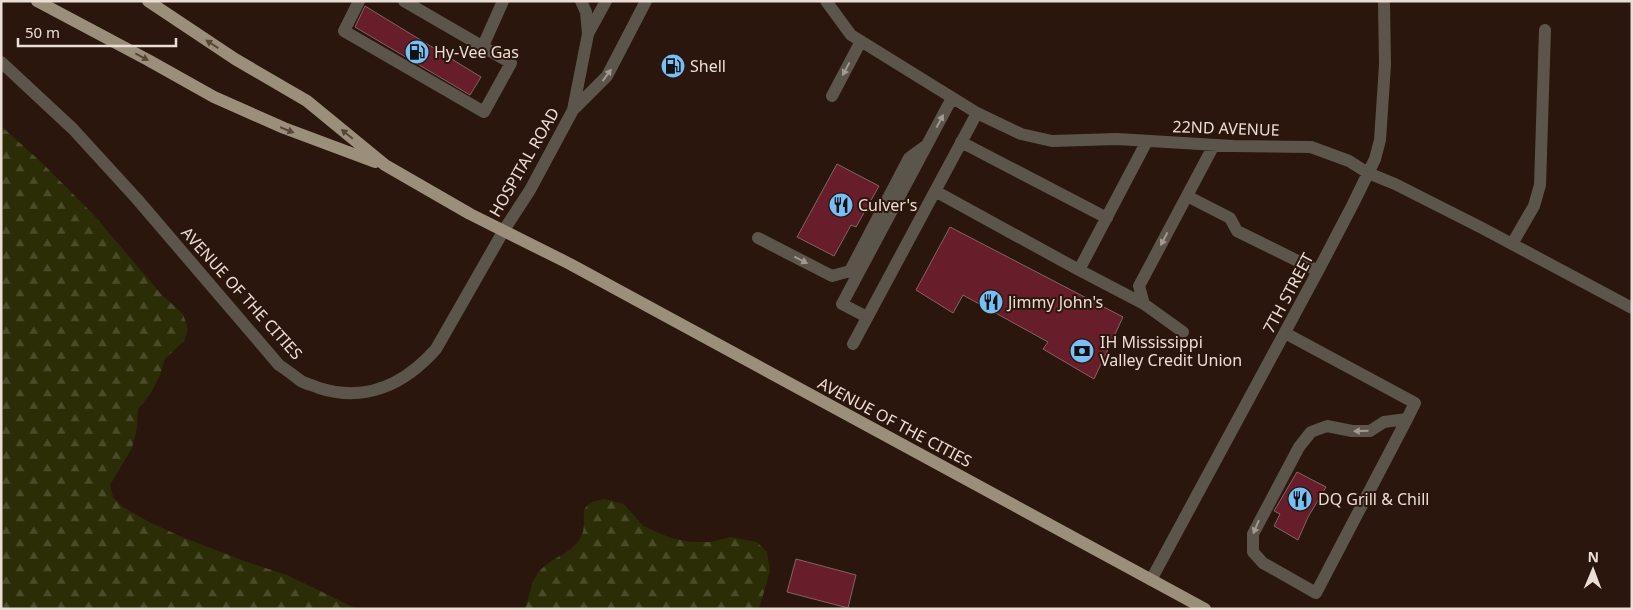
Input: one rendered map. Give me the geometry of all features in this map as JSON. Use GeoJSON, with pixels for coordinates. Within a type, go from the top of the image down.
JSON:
{"type":"FeatureCollection","features":[{"type":"Feature","properties":{"kind":"main road","name":"AVENUE OF THE CITIES"},"geometry":{"type":"LineString","coordinates":[[37,1],[148,60],[214,98],[284,128],[385,165]]}},
{"type":"Feature","properties":{"kind":"main road","name":"AVENUE OF THE CITIES"},"geometry":{"type":"LineString","coordinates":[[148,1],[235,60],[306,101],[385,165],[470,214],[570,264],[872,428]]}},
{"type":"Feature","properties":{"kind":"main road","name":"AVENUE OF THE CITIES"},"geometry":{"type":"LineString","coordinates":[[570,264],[1205,609]]}},
{"type":"Feature","properties":{"kind":"street"},"geometry":{"type":"LineString","coordinates":[[359,1],[344,31],[484,112],[511,62],[404,1]]}},
{"type":"Feature","properties":{"kind":"street"},"geometry":{"type":"LineString","coordinates":[[483,46],[503,1]]}},
{"type":"Feature","properties":{"kind":"street"},"geometry":{"type":"LineString","coordinates":[[581,1],[586,12],[588,34]]}},
{"type":"Feature","properties":{"kind":"street","name":"HOSPITAL ROAD"},"geometry":{"type":"LineString","coordinates":[[573,110],[588,34],[606,1]]}},
{"type":"Feature","properties":{"kind":"street","name":"HOSPITAL ROAD"},"geometry":{"type":"LineString","coordinates":[[504,230],[530,190],[573,110],[607,76],[646,1]]}},
{"type":"Feature","properties":{"kind":"street","name":"22ND AVENUE"},"geometry":{"type":"LineString","coordinates":[[826,1],[851,35],[977,113],[1021,134],[1052,142],[1117,139],[1214,145],[1311,147],[1349,161],[1368,174],[1395,184],[1632,308]]}},
{"type":"Feature","properties":{"kind":"street","name":"7TH STREET"},"geometry":{"type":"LineString","coordinates":[[1151,580],[1318,271],[1375,159],[1380,140],[1385,65],[1384,1]]}},
{"type":"Feature","properties":{"kind":"street"},"geometry":{"type":"LineString","coordinates":[[1512,244],[1534,206],[1540,185],[1545,30]]}},
{"type":"Feature","properties":{"kind":"street"},"geometry":{"type":"LineString","coordinates":[[832,96],[861,41]]}},
{"type":"Feature","properties":{"kind":"street","name":"AVENUE OF THE CITIES"},"geometry":{"type":"LineString","coordinates":[[1,62],[73,129],[279,365],[303,382],[325,390],[345,394],[365,393],[406,377],[425,362],[436,349],[504,230]]}},
{"type":"Feature","properties":{"kind":"street"},"geometry":{"type":"LineString","coordinates":[[868,317],[842,304],[952,98]]}},
{"type":"Feature","properties":{"kind":"street"},"geometry":{"type":"LineString","coordinates":[[852,344],[977,113]]}},
{"type":"Feature","properties":{"kind":"street"},"geometry":{"type":"LineString","coordinates":[[1079,270],[1147,141]]}},
{"type":"Feature","properties":{"kind":"street"},"geometry":{"type":"LineString","coordinates":[[961,142],[1106,218]]}},
{"type":"Feature","properties":{"kind":"street"},"geometry":{"type":"LineString","coordinates":[[758,238],[832,276],[850,271],[909,158],[928,144]]}},
{"type":"Feature","properties":{"kind":"street"},"geometry":{"type":"LineString","coordinates":[[1144,304],[1139,286],[1214,145]]}},
{"type":"Feature","properties":{"kind":"street"},"geometry":{"type":"LineString","coordinates":[[935,191],[1144,304],[1183,332]]}},
{"type":"Feature","properties":{"kind":"street"},"geometry":{"type":"LineString","coordinates":[[1187,196],[1230,218],[1237,231],[1318,271]]}},
{"type":"Feature","properties":{"kind":"street"},"geometry":{"type":"LineString","coordinates":[[1285,333],[1415,403],[1407,419],[1316,593],[1262,563],[1253,552],[1253,534],[1299,447],[1311,432],[1327,426],[1352,431],[1370,431],[1384,422],[1407,419]]}},
{"type":"Feature","properties":{"kind":"green space"},"geometry":{"type":"Polygon","coordinates":[[[1,126],[41,162],[92,213],[161,294],[183,314],[188,329],[184,341],[165,359],[151,393],[138,409],[137,428],[132,448],[110,485],[113,497],[123,507],[149,522],[247,562],[287,575],[357,609],[1,609],[1,126]]]}},
{"type":"Feature","properties":{"kind":"green space"},"geometry":{"type":"Polygon","coordinates":[[[605,499],[624,504],[643,526],[671,538],[691,542],[710,542],[731,537],[757,542],[767,552],[770,571],[759,609],[525,609],[532,584],[540,570],[570,549],[580,539],[584,526],[585,509],[588,504],[605,499]]]}},
{"type":"Feature","properties":{"kind":"building","name":"Hy-Vee Gas"},"geometry":{"type":"Polygon","coordinates":[[[365,6],[481,77],[470,95],[355,27],[365,6]]]}},
{"type":"Feature","properties":{"kind":"building","name":"Culver's"},"geometry":{"type":"Polygon","coordinates":[[[837,164],[879,186],[856,227],[851,225],[834,256],[797,237],[837,164]]]}},
{"type":"Feature","properties":{"kind":"building"},"geometry":{"type":"Polygon","coordinates":[[[950,227],[1123,317],[1094,379],[1043,349],[1048,342],[963,295],[953,313],[916,290],[950,227]]]}},
{"type":"Feature","properties":{"kind":"building","name":"DQ Grill & Chill"},"geometry":{"type":"Polygon","coordinates":[[[1297,472],[1326,487],[1308,517],[1298,540],[1274,526],[1280,514],[1274,511],[1297,472]]]}},
{"type":"Feature","properties":{"kind":"building"},"geometry":{"type":"Polygon","coordinates":[[[796,559],[856,575],[848,608],[787,592],[796,559]]]}},
{"type":"Feature","properties":{"kind":"place","name":"Hy-Vee Gas"},"geometry":{"type":"Point","coordinates":[417,52]}},
{"type":"Feature","properties":{"kind":"place","name":"Shell"},"geometry":{"type":"Point","coordinates":[673,66]}},
{"type":"Feature","properties":{"kind":"place","name":"Culver's"},"geometry":{"type":"Point","coordinates":[841,205]}},
{"type":"Feature","properties":{"kind":"place","name":"Jimmy John's"},"geometry":{"type":"Point","coordinates":[991,302]}},
{"type":"Feature","properties":{"kind":"place","name":"IH Mississippi Valley Credit Union"},"geometry":{"type":"Point","coordinates":[1082,351]}},
{"type":"Feature","properties":{"kind":"place","name":"DQ Grill & Chill"},"geometry":{"type":"Point","coordinates":[1300,499]}}]}
